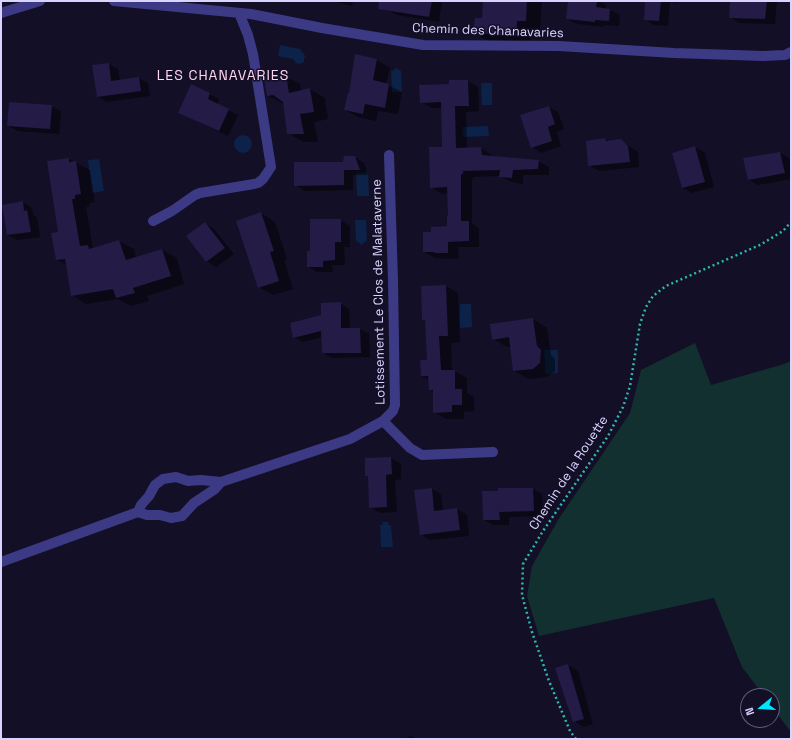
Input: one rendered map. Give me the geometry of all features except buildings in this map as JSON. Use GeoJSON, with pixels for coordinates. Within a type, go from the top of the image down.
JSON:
{"type":"FeatureCollection","features":[{"type":"Feature","properties":{"kind":"street"},"geometry":{"type":"LineString","coordinates":[[1,13],[40,1]]}},
{"type":"Feature","properties":{"kind":"street","name":"Chemin des Chanavaries"},"geometry":{"type":"LineString","coordinates":[[114,1],[239,13],[423,45],[559,46],[674,53],[763,56],[789,55]]}},
{"type":"Feature","properties":{"kind":"street"},"geometry":{"type":"LineString","coordinates":[[153,221],[200,193],[258,183],[263,179],[270,167],[253,54],[248,35],[239,13]]}},
{"type":"Feature","properties":{"kind":"street","name":"Lotissement Le Clos de Malataverne"},"geometry":{"type":"LineString","coordinates":[[389,155],[394,288],[395,405],[393,411],[383,421],[410,448],[422,454],[493,452]]}},
{"type":"Feature","properties":{"kind":"street"},"geometry":{"type":"LineString","coordinates":[[138,512],[140,505],[149,496],[155,485],[163,479],[176,477],[188,481],[201,480],[221,482],[350,439],[383,421]]}},
{"type":"Feature","properties":{"kind":"street"},"geometry":{"type":"LineString","coordinates":[[1,562],[138,512],[147,515],[160,515],[171,518],[182,516],[194,503],[215,489],[221,482]]}},
{"type":"Feature","properties":{"kind":"path","name":"Chemin de la Rouette"},"geometry":{"type":"LineString","coordinates":[[576,739],[570,731],[549,681],[532,632],[522,595],[523,564],[543,531],[608,436],[623,408],[630,386],[640,324],[646,307],[653,296],[666,286],[760,245],[782,231],[791,222]]}},
{"type":"Feature","properties":{"kind":"green space"},"geometry":{"type":"Polygon","coordinates":[[[695,343],[711,385],[791,361],[791,732],[780,718],[780,688],[758,688],[742,667],[714,598],[539,636],[527,596],[532,566],[558,520],[630,413],[641,370],[695,343]]]}},
{"type":"Feature","properties":{"kind":"water"},"geometry":{"type":"Polygon","coordinates":[[[280,45],[300,49],[306,57],[304,58],[304,62],[300,64],[296,63],[293,59],[278,56],[280,45]]]}},
{"type":"Feature","properties":{"kind":"water"},"geometry":{"type":"Polygon","coordinates":[[[396,68],[401,71],[402,92],[392,92],[391,71],[396,68]]]}},
{"type":"Feature","properties":{"kind":"water"},"geometry":{"type":"Polygon","coordinates":[[[481,83],[492,83],[492,105],[482,105],[481,83]]]}},
{"type":"Feature","properties":{"kind":"water"},"geometry":{"type":"Polygon","coordinates":[[[488,126],[489,136],[463,137],[462,127],[488,126]]]}},
{"type":"Feature","properties":{"kind":"water"},"geometry":{"type":"Polygon","coordinates":[[[239,135],[247,135],[252,140],[250,151],[247,153],[239,153],[234,148],[234,140],[239,135]]]}},
{"type":"Feature","properties":{"kind":"water"},"geometry":{"type":"Polygon","coordinates":[[[99,159],[104,191],[92,193],[88,160],[99,159]]]}},
{"type":"Feature","properties":{"kind":"water"},"geometry":{"type":"Polygon","coordinates":[[[368,172],[369,196],[357,196],[356,173],[368,172]]]}},
{"type":"Feature","properties":{"kind":"water"},"geometry":{"type":"Polygon","coordinates":[[[355,220],[366,220],[367,241],[365,241],[362,245],[356,241],[355,220]]]}},
{"type":"Feature","properties":{"kind":"water"},"geometry":{"type":"Polygon","coordinates":[[[460,304],[471,304],[472,327],[460,328],[460,304]]]}},
{"type":"Feature","properties":{"kind":"water"},"geometry":{"type":"Polygon","coordinates":[[[544,350],[558,350],[558,373],[545,374],[544,350]]]}},
{"type":"Feature","properties":{"kind":"water"},"geometry":{"type":"Polygon","coordinates":[[[382,522],[388,522],[388,525],[391,525],[393,547],[381,547],[380,525],[383,525],[382,522]]]}},
{"type":"Feature","properties":{"kind":"district","name":"LES CHANAVARIES"},"geometry":{"type":"Point","coordinates":[223,76]}}]}
